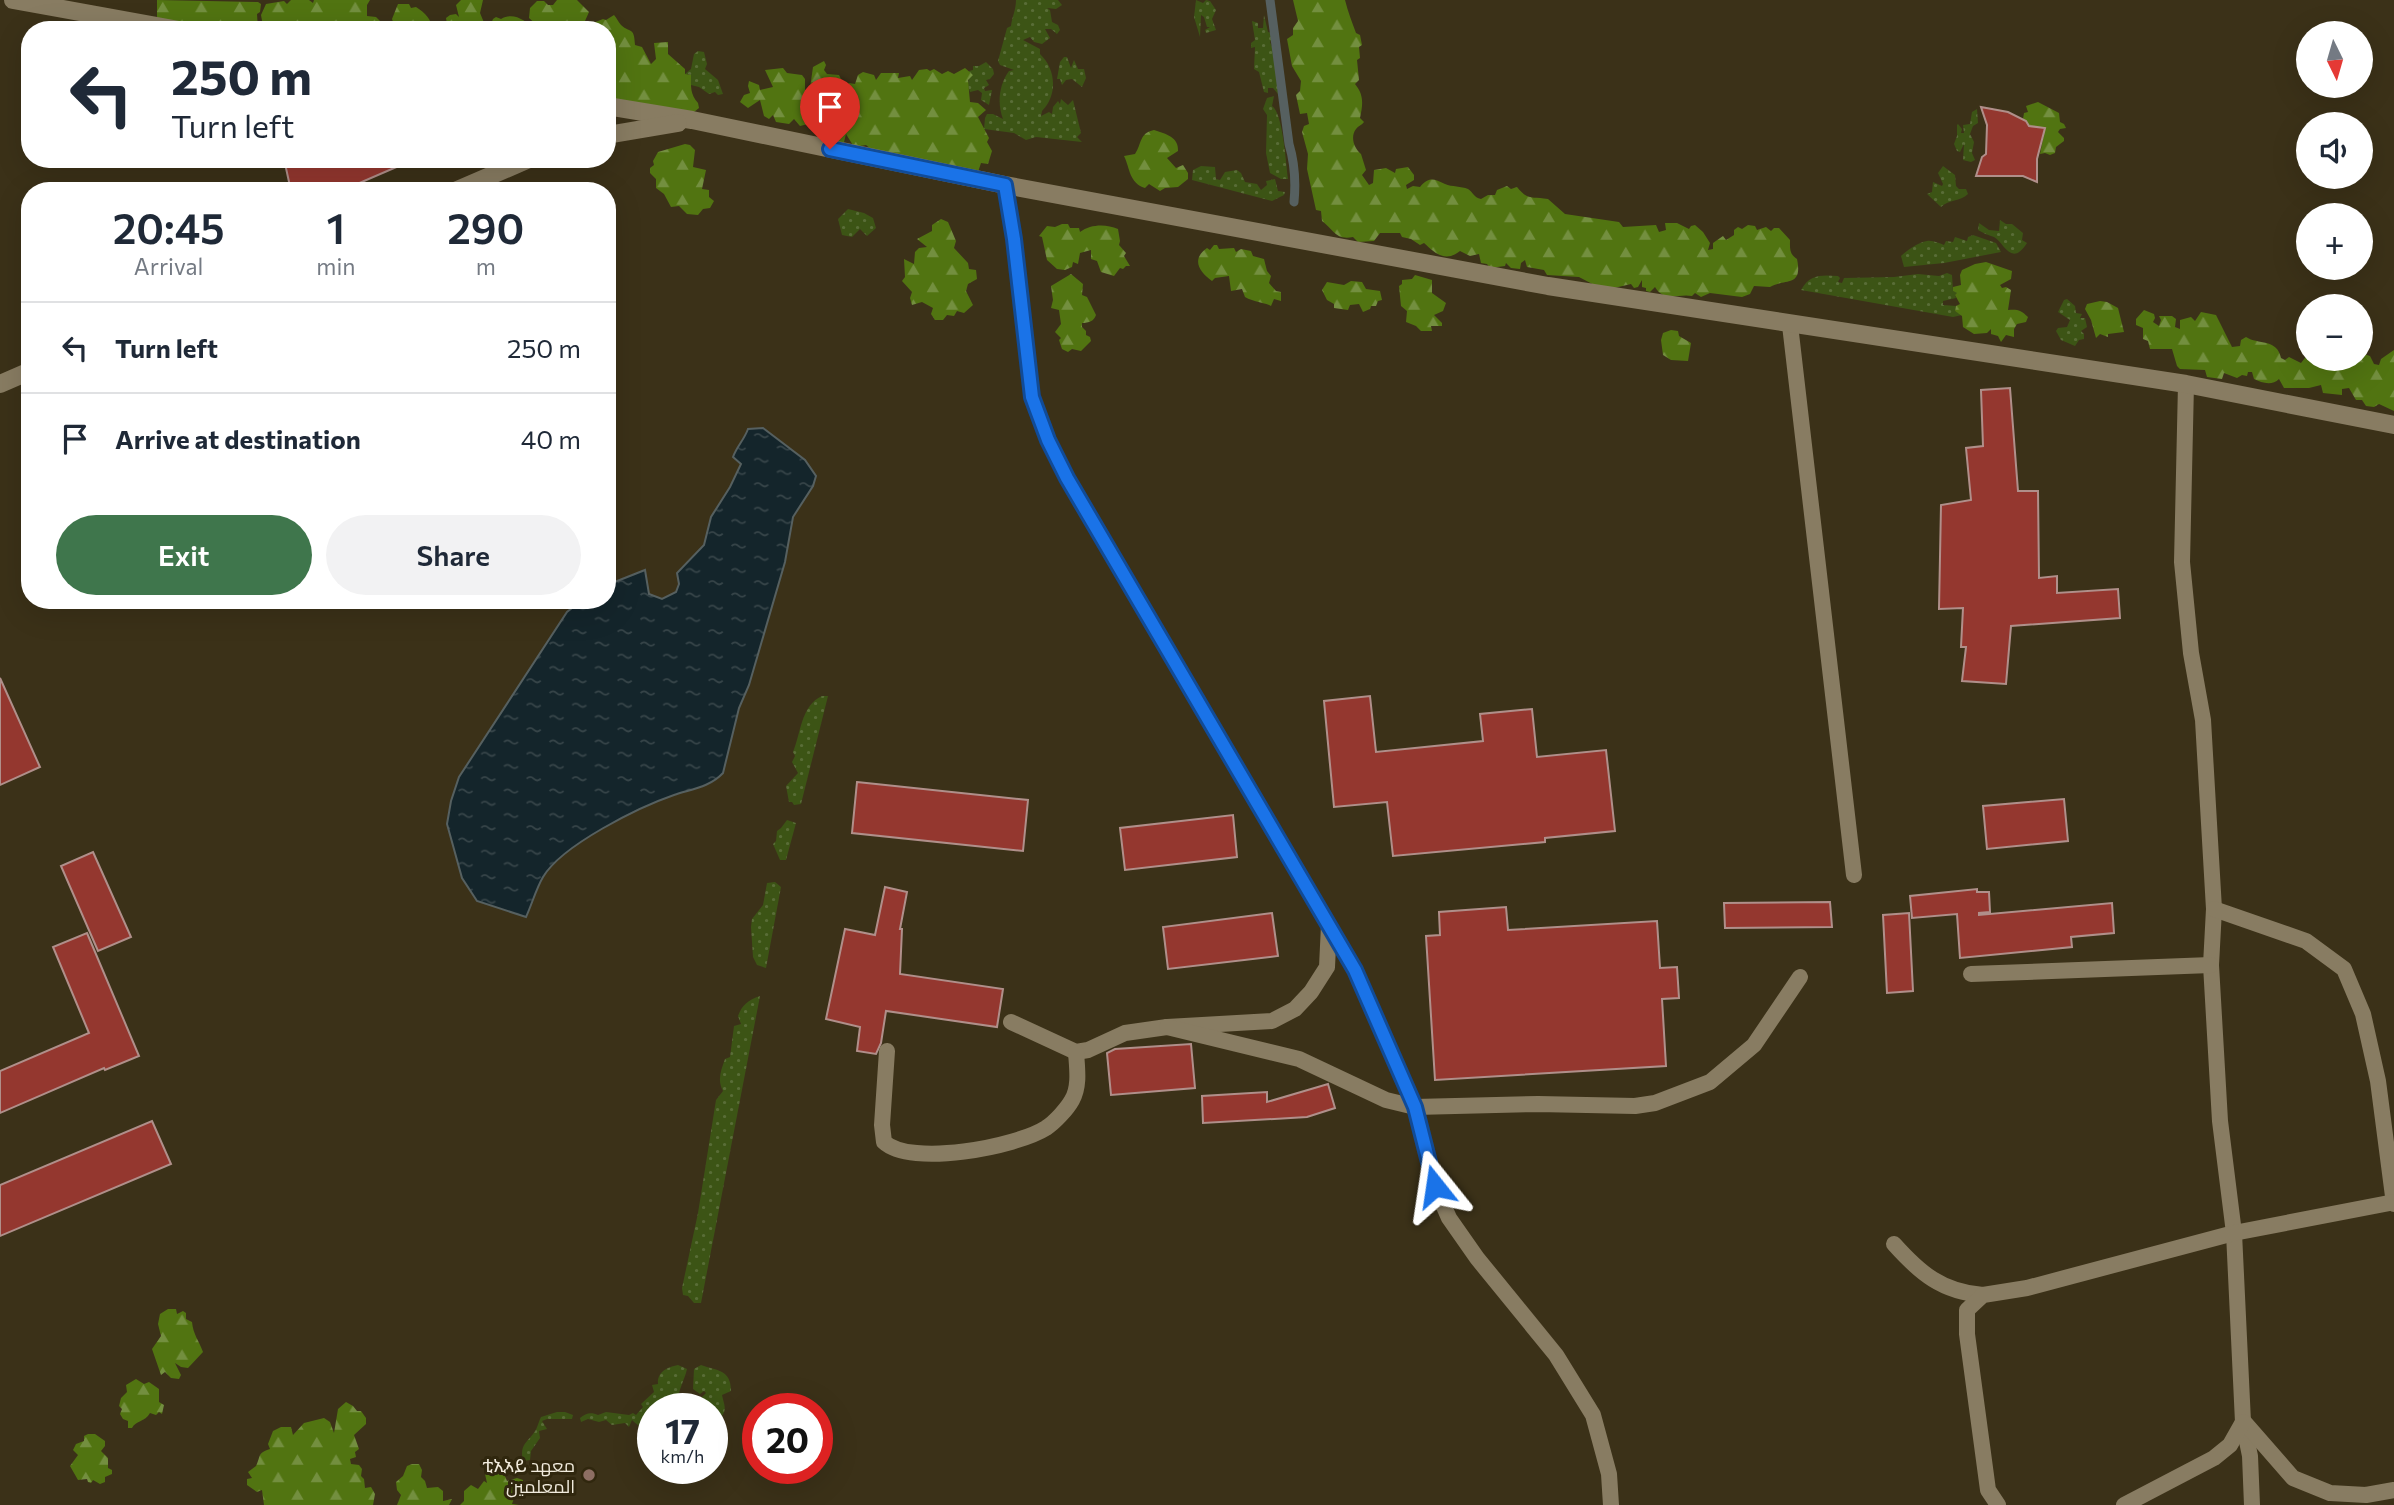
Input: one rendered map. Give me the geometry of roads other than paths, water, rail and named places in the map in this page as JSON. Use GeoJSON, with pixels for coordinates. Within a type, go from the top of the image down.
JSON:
{"type":"FeatureCollection","features":[{"type":"Feature","properties":{"kind":"street"},"geometry":{"type":"LineString","coordinates":[[13,0],[129,21]]}},
{"type":"Feature","properties":{"kind":"street"},"geometry":{"type":"LineString","coordinates":[[616,107],[692,120],[1005,185],[1549,286],[2186,384],[2394,425]]}},
{"type":"Feature","properties":{"kind":"street"},"geometry":{"type":"LineString","coordinates":[[616,133],[692,120]]}},
{"type":"Feature","properties":{"kind":"street"},"geometry":{"type":"LineString","coordinates":[[475,182],[508,168]]}},
{"type":"Feature","properties":{"kind":"street"},"geometry":{"type":"LineString","coordinates":[[0,384],[21,375]]}},
{"type":"Feature","properties":{"kind":"lane"},"geometry":{"type":"LineString","coordinates":[[1005,185],[1014,239],[1032,397],[1048,440],[1067,478],[1355,970],[1415,1107],[1435,1186],[1449,1217],[1477,1258],[1556,1355],[1593,1415],[1609,1474],[1611,1505]]}},
{"type":"Feature","properties":{"kind":"lane"},"geometry":{"type":"LineString","coordinates":[[1790,325],[1854,875]]}},
{"type":"Feature","properties":{"kind":"lane"},"geometry":{"type":"LineString","coordinates":[[2186,384],[2182,562],[2191,653],[2203,720],[2214,909],[2211,965],[2220,1121],[2234,1233],[2243,1422],[2250,1457],[2252,1505]]}},
{"type":"Feature","properties":{"kind":"lane"},"geometry":{"type":"LineString","coordinates":[[1894,1244],[1927,1277],[1944,1287],[1962,1293],[1983,1294],[2027,1288],[2234,1233],[2394,1203],[2378,1082],[2363,1014],[2344,969],[2306,941],[2214,909]]}},
{"type":"Feature","properties":{"kind":"lane"},"geometry":{"type":"LineString","coordinates":[[1011,1021],[1076,1052],[1088,1050],[1125,1033],[1167,1027],[1272,1021],[1295,1009],[1311,992],[1327,967],[1329,922]]}},
{"type":"Feature","properties":{"kind":"lane"},"geometry":{"type":"LineString","coordinates":[[1971,974],[2211,965]]}},
{"type":"Feature","properties":{"kind":"lane"},"geometry":{"type":"LineString","coordinates":[[1167,1027],[1234,1041],[1299,1059],[1386,1100],[1415,1107],[1538,1104],[1635,1106],[1655,1103],[1710,1082],[1754,1045],[1800,977]]}},
{"type":"Feature","properties":{"kind":"lane"},"geometry":{"type":"LineString","coordinates":[[887,1051],[882,1125],[884,1142],[890,1148],[902,1152],[997,1147],[1047,1128],[1072,1101],[1077,1085],[1076,1052]]}},
{"type":"Feature","properties":{"kind":"lane"},"geometry":{"type":"LineString","coordinates":[[1983,1294],[1967,1310],[1967,1334],[1988,1490],[1998,1505]]}},
{"type":"Feature","properties":{"kind":"lane"},"geometry":{"type":"LineString","coordinates":[[2124,1505],[2214,1458],[2230,1445],[2243,1422]]}},
{"type":"Feature","properties":{"kind":"lane"},"geometry":{"type":"LineString","coordinates":[[2243,1422],[2292,1478]]}},
{"type":"Feature","properties":{"kind":"lane"},"geometry":{"type":"LineString","coordinates":[[2214,1458],[2250,1457],[2262,1460],[2292,1478],[2330,1493],[2366,1495],[2394,1490]]}},
{"type":"Feature","properties":{"kind":"water"},"geometry":{"type":"Polygon","coordinates":[[[763,428],[805,460],[816,476],[813,486],[793,517],[785,562],[749,685],[739,708],[723,773],[707,785],[659,801],[602,828],[567,852],[543,877],[526,917],[477,901],[462,878],[447,824],[459,777],[567,612],[571,609],[616,609],[616,581],[645,570],[649,594],[662,599],[676,592],[679,584],[677,573],[704,545],[711,517],[741,464],[733,457],[748,429],[763,428]]]}},
{"type":"Feature","properties":{"kind":"waterway"},"geometry":{"type":"LineString","coordinates":[[1270,0],[1294,166],[1294,202]]}},
{"type":"Feature","properties":{"kind":"place","name":"ቲኢኣይ معهد المعلمين"},"geometry":{"type":"Point","coordinates":[589,1475]}}]}
